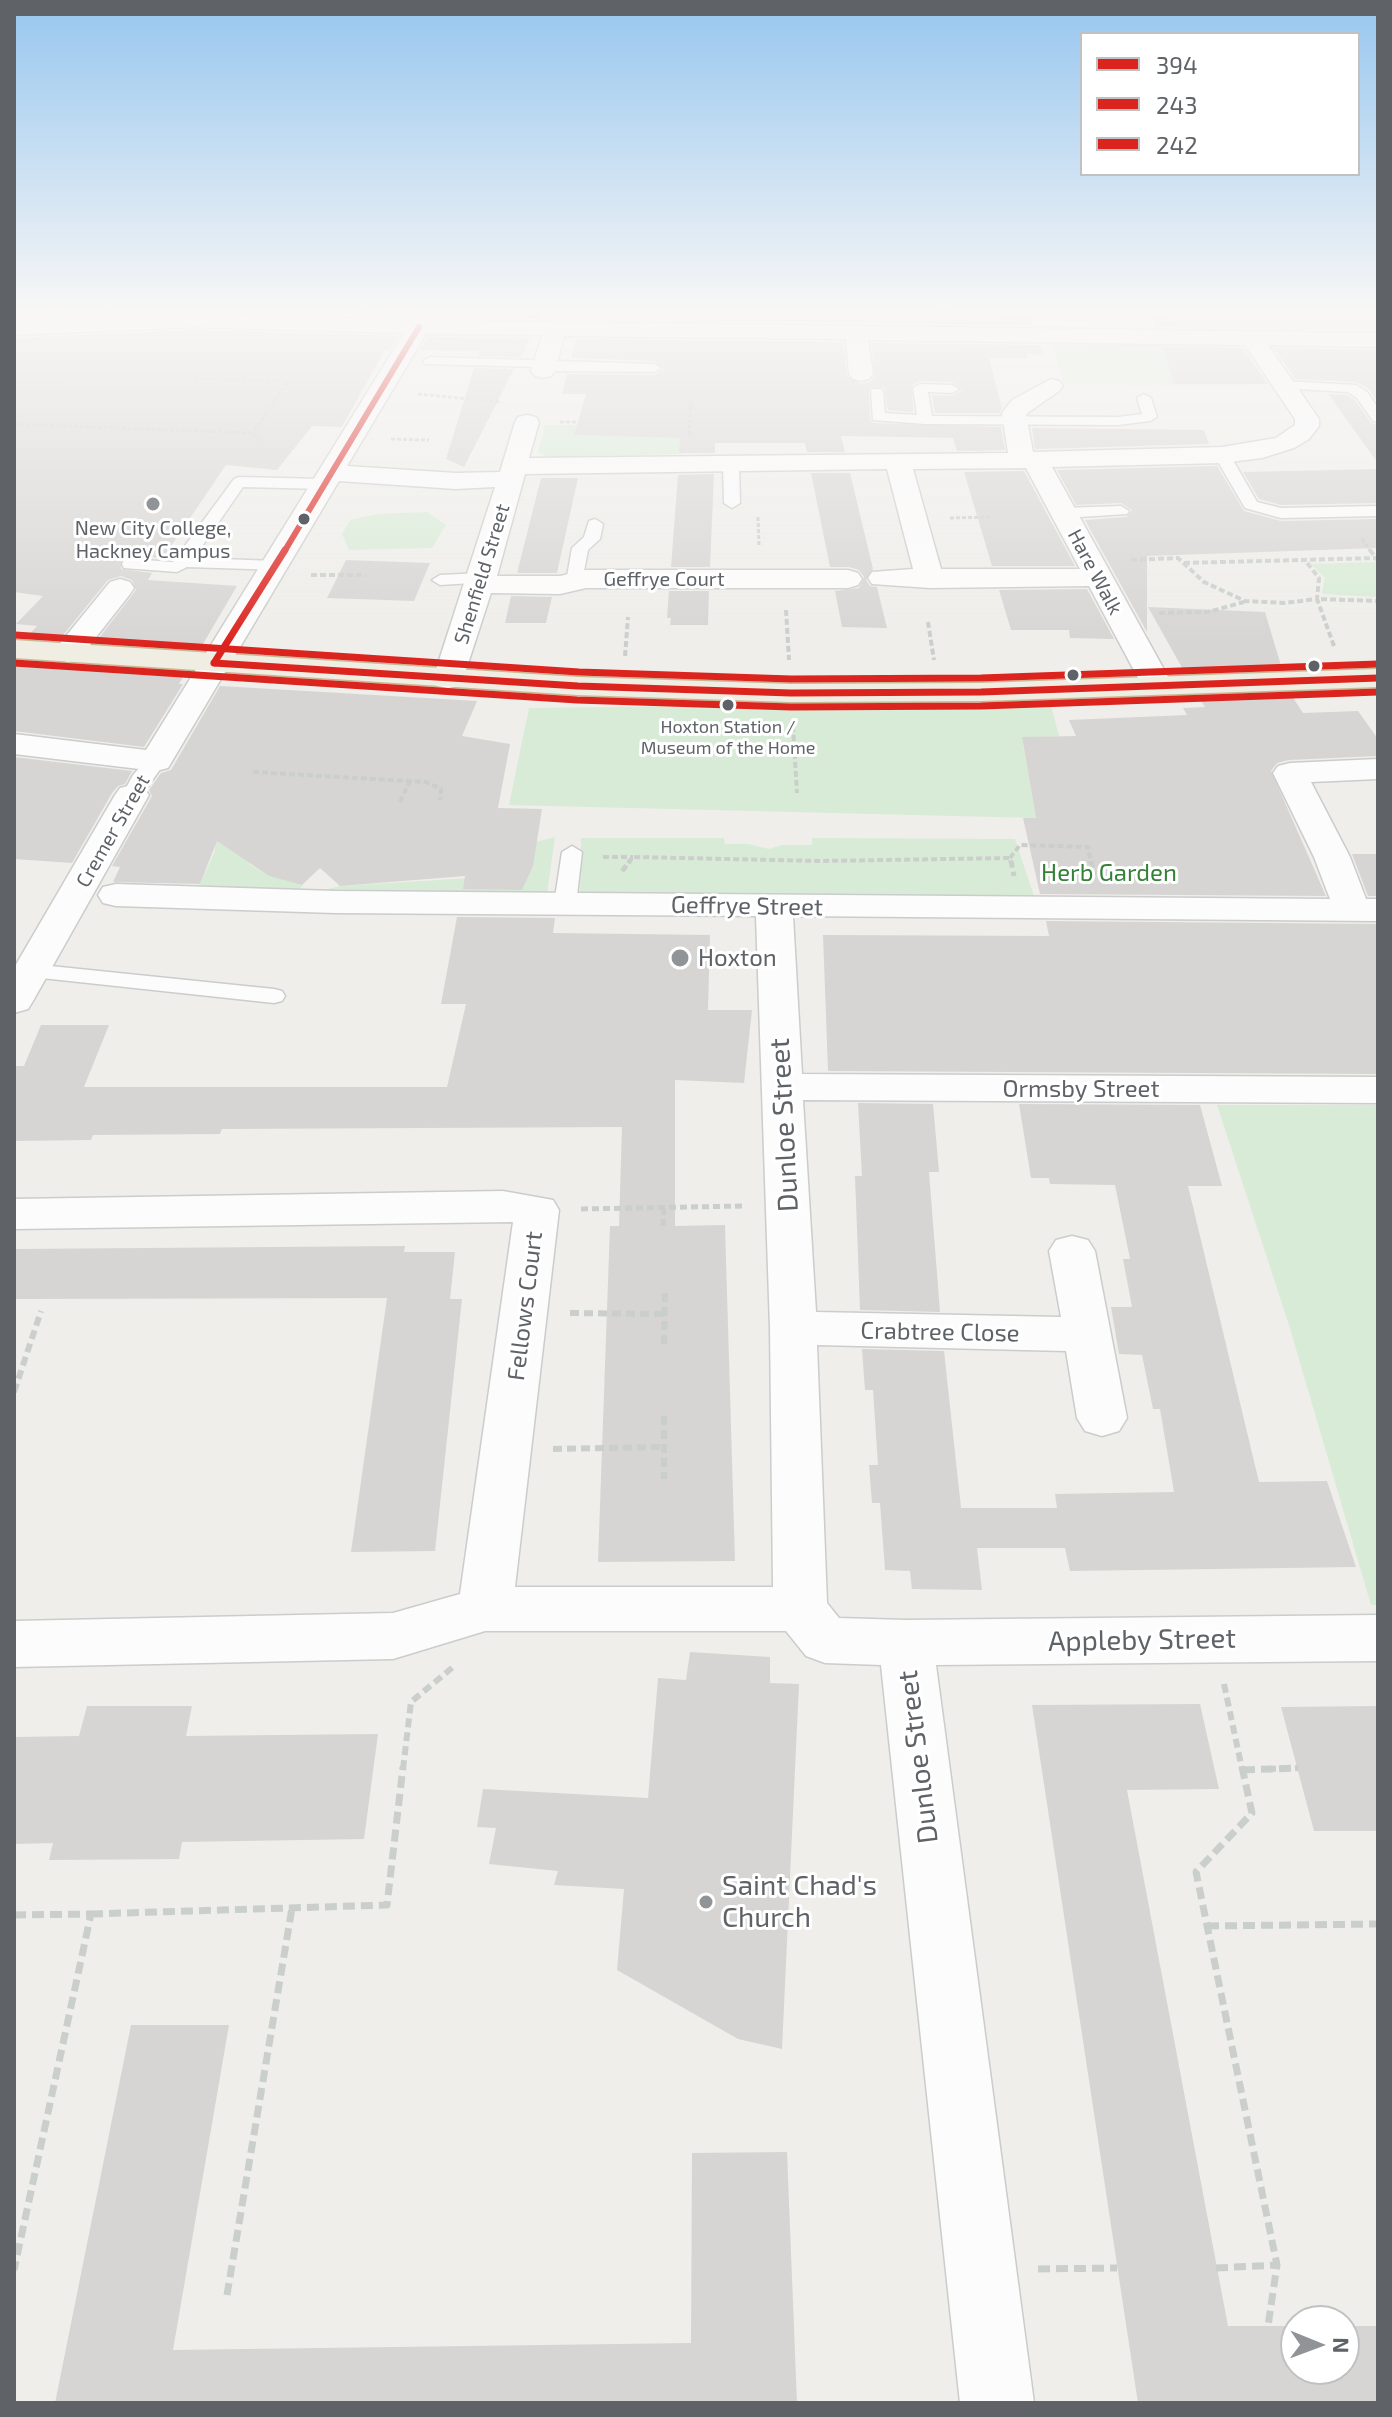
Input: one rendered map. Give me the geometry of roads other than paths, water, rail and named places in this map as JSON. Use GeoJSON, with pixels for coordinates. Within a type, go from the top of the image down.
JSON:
{"type":"FeatureCollection","features":[{"type":"Feature","properties":{"kind":"highway"},"geometry":{"type":"LineString","coordinates":[[14,649],[448,679],[791,693],[981,692],[1369,678]]}},
{"type":"Feature","properties":{"kind":"street","name":"Cremer Street"},"geometry":{"type":"LineString","coordinates":[[156,761],[364,420]]}},
{"type":"Feature","properties":{"kind":"street","name":"Shenfield Street"},"geometry":{"type":"LineString","coordinates":[[448,679],[513,473],[518,420]]}},
{"type":"Feature","properties":{"kind":"street"},"geometry":{"type":"LineString","coordinates":[[328,478],[456,481],[513,473],[744,464],[1222,455],[1262,450],[1300,434],[1307,426],[1307,420]]}},
{"type":"Feature","properties":{"kind":"street","name":"Hare Walk"},"geometry":{"type":"LineString","coordinates":[[1016,422],[1028,460],[1063,513],[1156,684]]}},
{"type":"Feature","properties":{"kind":"street"},"geometry":{"type":"LineString","coordinates":[[898,462],[930,579]]}},
{"type":"Feature","properties":{"kind":"street"},"geometry":{"type":"LineString","coordinates":[[882,578],[930,579],[1094,569]]}},
{"type":"Feature","properties":{"kind":"street"},"geometry":{"type":"LineString","coordinates":[[68,653],[125,576]]}},
{"type":"Feature","properties":{"kind":"street","name":"Geffrye Court"},"geometry":{"type":"LineString","coordinates":[[481,581],[560,585],[574,582],[848,579]]}},
{"type":"Feature","properties":{"kind":"street"},"geometry":{"type":"LineString","coordinates":[[14,744],[156,761]]}},
{"type":"Feature","properties":{"kind":"street"},"geometry":{"type":"LineString","coordinates":[[1365,911],[1332,857],[1290,773],[1378,769]]}},
{"type":"Feature","properties":{"kind":"street","name":"Cremer Street"},"geometry":{"type":"LineString","coordinates":[[22,986],[132,795]]}},
{"type":"Feature","properties":{"kind":"street","name":"Geffrye Street"},"geometry":{"type":"LineString","coordinates":[[116,895],[335,902],[1365,911]]}},
{"type":"Feature","properties":{"kind":"street","name":"Dunloe Street"},"geometry":{"type":"LineString","coordinates":[[774,906],[793,1328],[800,1609],[825,1640],[906,1643],[997,2403]]}},
{"type":"Feature","properties":{"kind":"street","name":"Ormsby Street"},"geometry":{"type":"LineString","coordinates":[[783,1087],[1378,1090]]}},
{"type":"Feature","properties":{"kind":"street","name":"Fellows Court"},"geometry":{"type":"LineString","coordinates":[[14,1214],[503,1206],[537,1210],[485,1609]]}},
{"type":"Feature","properties":{"kind":"street"},"geometry":{"type":"LineString","coordinates":[[1072,1251],[1102,1418]]}},
{"type":"Feature","properties":{"kind":"street","name":"Crabtree Close"},"geometry":{"type":"LineString","coordinates":[[793,1328],[1087,1335]]}},
{"type":"Feature","properties":{"kind":"street"},"geometry":{"type":"LineString","coordinates":[[14,1644],[393,1636],[485,1609],[800,1609]]}},
{"type":"Feature","properties":{"kind":"street","name":"Appleby Street"},"geometry":{"type":"LineString","coordinates":[[906,1643],[1378,1638]]}},
{"type":"Feature","properties":{"kind":"lane"},"geometry":{"type":"LineString","coordinates":[[922,420],[1128,420]]}},
{"type":"Feature","properties":{"kind":"lane"},"geometry":{"type":"LineString","coordinates":[[1222,455],[1251,505],[1281,513],[1378,511]]}},
{"type":"Feature","properties":{"kind":"lane"},"geometry":{"type":"LineString","coordinates":[[732,503],[744,464]]}},
{"type":"Feature","properties":{"kind":"lane"},"geometry":{"type":"LineString","coordinates":[[125,576],[177,567],[239,482],[328,478]]}},
{"type":"Feature","properties":{"kind":"lane"},"geometry":{"type":"LineString","coordinates":[[1063,513],[1121,511]]}},
{"type":"Feature","properties":{"kind":"lane"},"geometry":{"type":"LineString","coordinates":[[574,582],[580,548],[592,539],[595,524]]}},
{"type":"Feature","properties":{"kind":"lane"},"geometry":{"type":"LineString","coordinates":[[183,562],[272,571]]}},
{"type":"Feature","properties":{"kind":"lane"},"geometry":{"type":"LineString","coordinates":[[440,580],[481,581]]}},
{"type":"Feature","properties":{"kind":"lane","name":"Cremer Street"},"geometry":{"type":"LineString","coordinates":[[132,795],[140,779],[156,761]]}},
{"type":"Feature","properties":{"kind":"lane"},"geometry":{"type":"LineString","coordinates":[[552,904],[572,852]]}},
{"type":"Feature","properties":{"kind":"lane"},"geometry":{"type":"LineString","coordinates":[[22,986],[274,996]]}},
{"type":"Feature","properties":{"kind":"place","name":"New City College, Hackney Campus"},"geometry":{"type":"Point","coordinates":[153,504]}},
{"type":"Feature","properties":{"kind":"place","name":"Hoxton Station / Museum of the Home"},"geometry":{"type":"Point","coordinates":[728,705]}},
{"type":"Feature","properties":{"kind":"place","name":"Hoxton"},"geometry":{"type":"Point","coordinates":[680,958]}},
{"type":"Feature","properties":{"kind":"place","name":"Saint Chad's Church"},"geometry":{"type":"Point","coordinates":[706,1902]}},
{"type":"Feature","properties":{"kind":"park label","name":"Herb Garden"},"geometry":{"type":"Point","coordinates":[1109,873]}}]}
